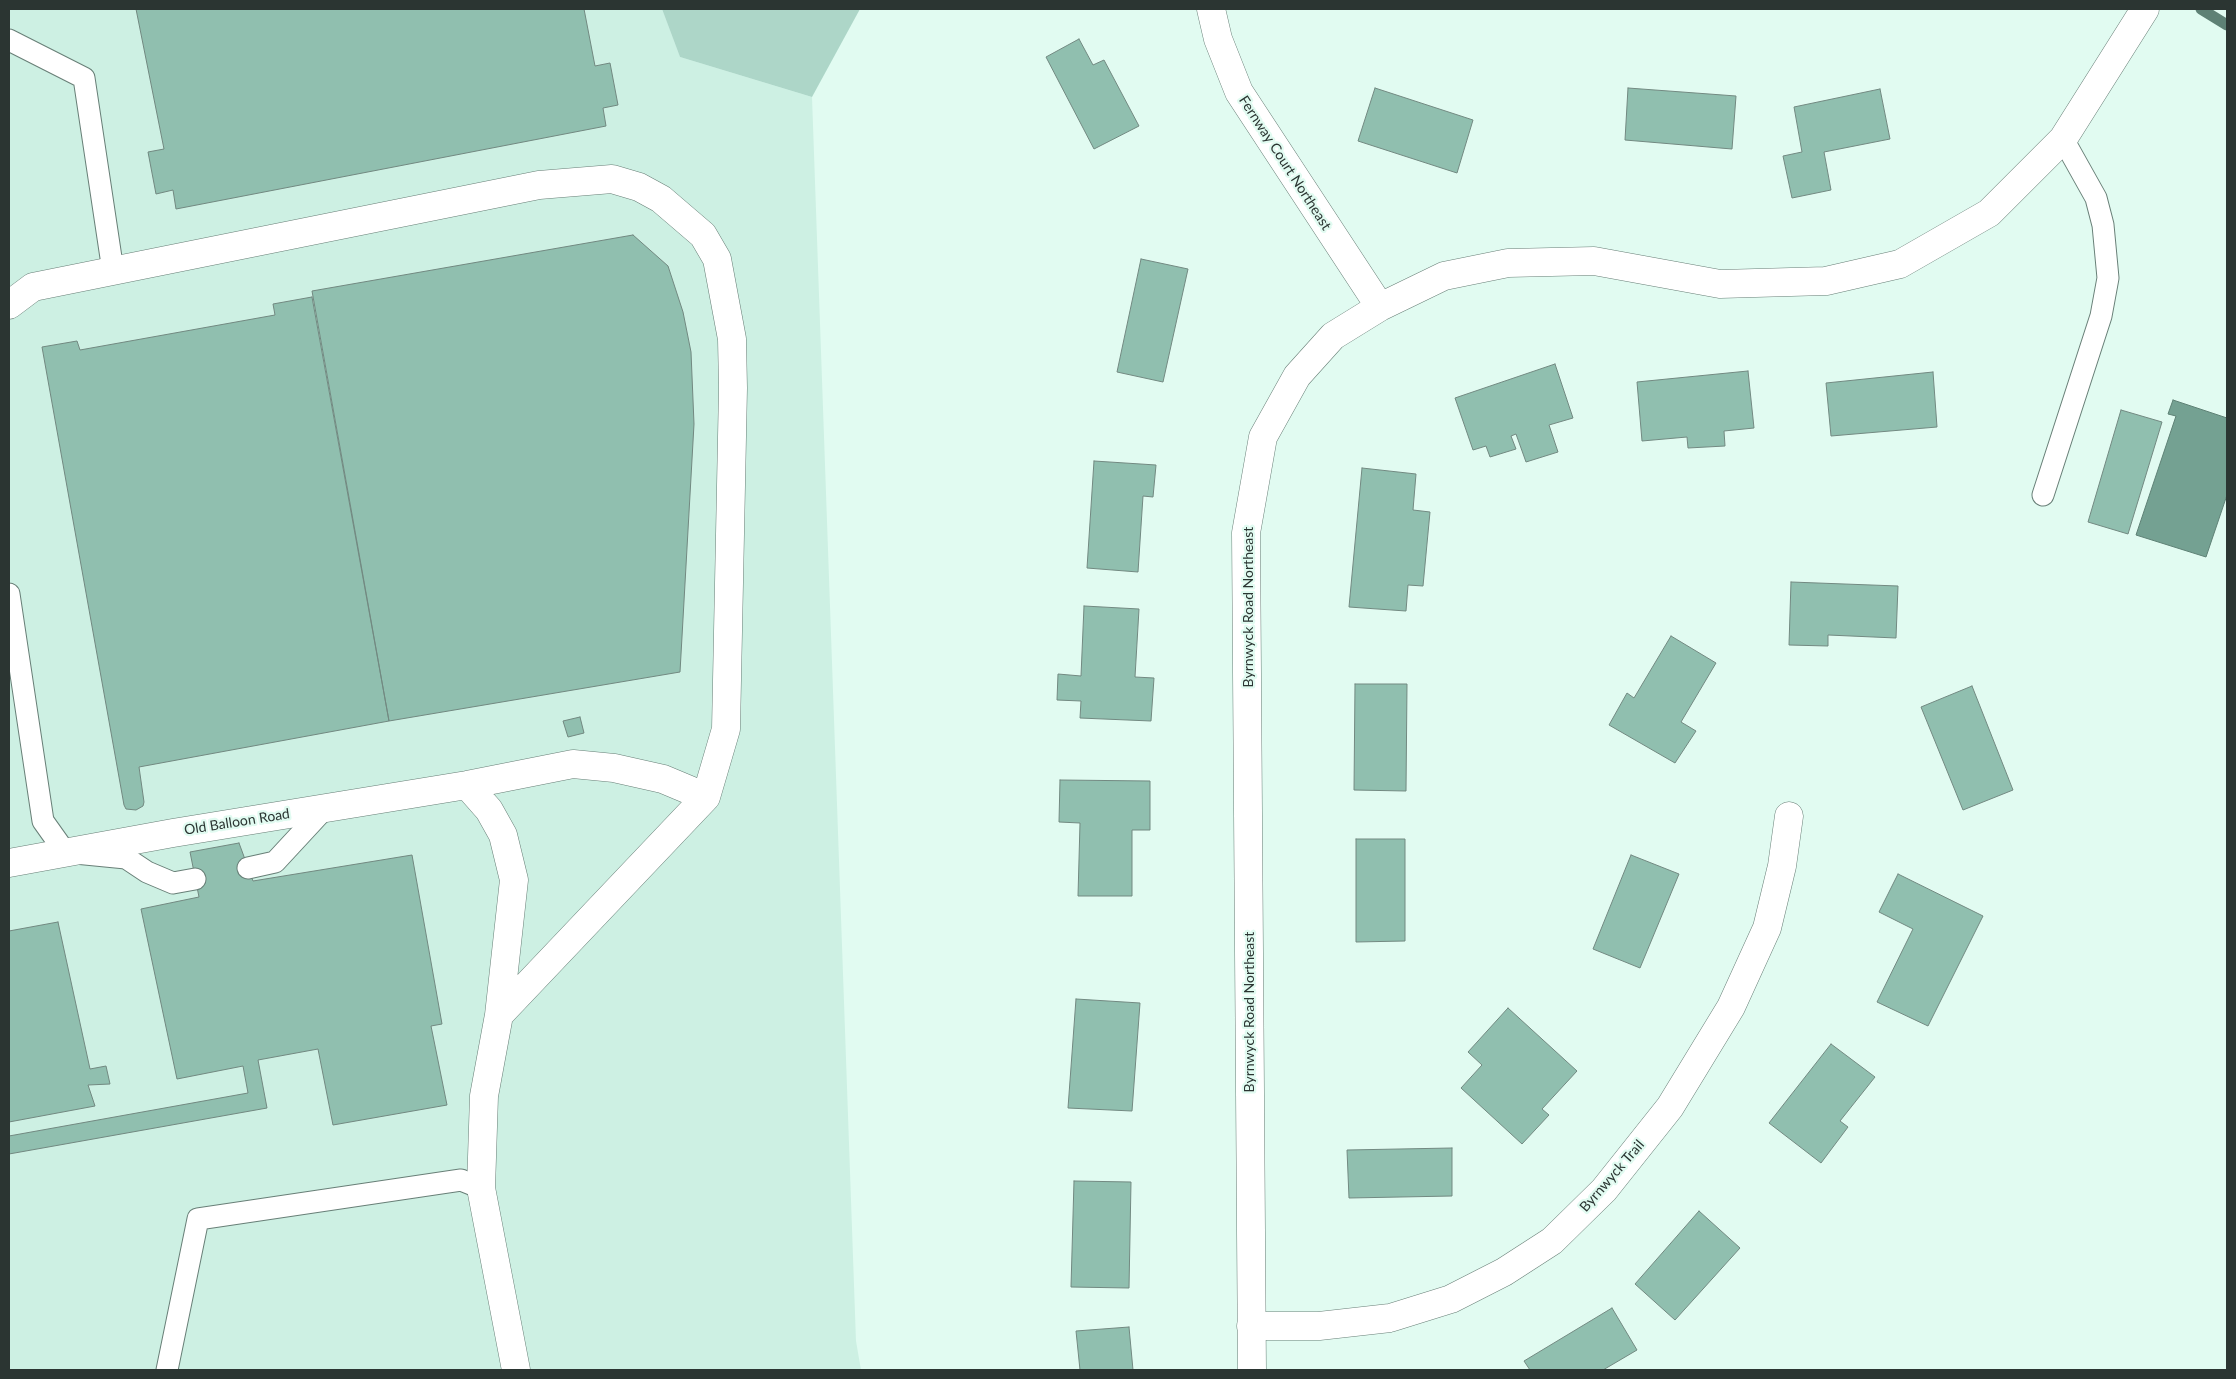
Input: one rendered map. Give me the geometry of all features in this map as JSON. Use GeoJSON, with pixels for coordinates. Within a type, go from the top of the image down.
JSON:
{"type":"FeatureCollection","features":[{"type":"Feature","properties":{"kind":"street","name":"Fernway Court Northeast"},"geometry":{"type":"LineString","coordinates":[[1211,9],[1218,40],[1239,92],[1380,307]]}},
{"type":"Feature","properties":{"kind":"street","name":"Byrnwyck Road Northeast"},"geometry":{"type":"LineString","coordinates":[[1252,1370],[1246,533],[1263,437],[1297,376],[1334,336],[1380,307],[1444,276],[1508,263],[1594,261],[1720,284],[1826,281],[1900,264],[1988,213],[2063,139],[2146,9]]}},
{"type":"Feature","properties":{"kind":"street"},"geometry":{"type":"LineString","coordinates":[[9,304],[33,287],[539,185],[612,179],[639,187],[661,198],[703,235],[716,259],[732,339],[733,388],[726,730],[706,797],[499,1015]]}},
{"type":"Feature","properties":{"kind":"street","name":"Old Balloon Road"},"geometry":{"type":"LineString","coordinates":[[9,863],[467,785],[573,764],[614,768],[663,778],[706,797]]}},
{"type":"Feature","properties":{"kind":"street"},"geometry":{"type":"LineString","coordinates":[[467,785],[489,810],[503,835],[514,880],[499,1015],[484,1096],[481,1188],[516,1370]]}},
{"type":"Feature","properties":{"kind":"street","name":"Byrnwyck Trail"},"geometry":{"type":"LineString","coordinates":[[1251,1326],[1320,1326],[1390,1318],[1451,1299],[1504,1272],[1552,1241],[1604,1190],[1670,1107],[1731,1006],[1767,928],[1782,866],[1789,816]]}},
{"type":"Feature","properties":{"kind":"lane"},"geometry":{"type":"LineString","coordinates":[[9,40],[84,78],[113,271]]}},
{"type":"Feature","properties":{"kind":"lane"},"geometry":{"type":"LineString","coordinates":[[2043,495],[2102,316],[2108,278],[2103,225],[2096,198],[2063,139]]}},
{"type":"Feature","properties":{"kind":"lane"},"geometry":{"type":"LineString","coordinates":[[9,594],[43,821],[65,852],[126,858],[147,872],[173,883],[195,879]]}},
{"type":"Feature","properties":{"kind":"lane"},"geometry":{"type":"LineString","coordinates":[[248,868],[274,862],[325,808]]}},
{"type":"Feature","properties":{"kind":"lane"},"geometry":{"type":"LineString","coordinates":[[166,1370],[198,1219],[461,1180],[481,1188]]}},
{"type":"Feature","properties":{"kind":"shaded area"},"geometry":{"type":"Polygon","coordinates":[[[9,9],[662,9],[680,57],[812,97],[856,1341],[861,1370],[9,1370],[9,9]]]}},
{"type":"Feature","properties":{"kind":"shaded area"},"geometry":{"type":"Polygon","coordinates":[[[662,9],[860,9],[812,97],[680,57],[662,9]]]}},
{"type":"Feature","properties":{"kind":"shaded area"},"geometry":{"type":"Polygon","coordinates":[[[2173,400],[2227,418],[2227,495],[2206,557],[2136,535],[2176,416],[2168,414],[2173,400]]]}},
{"type":"Feature","properties":{"kind":"building"},"geometry":{"type":"Polygon","coordinates":[[[136,9],[584,9],[595,66],[610,63],[618,105],[603,108],[606,126],[176,209],[173,190],[156,194],[148,152],[164,149],[136,9]]]}},
{"type":"Feature","properties":{"kind":"building"},"geometry":{"type":"Polygon","coordinates":[[[1079,39],[1093,65],[1104,60],[1139,126],[1094,149],[1046,57],[1079,39]]]}},
{"type":"Feature","properties":{"kind":"building"},"geometry":{"type":"Polygon","coordinates":[[[1375,88],[1473,120],[1457,173],[1358,141],[1375,88]]]}},
{"type":"Feature","properties":{"kind":"building"},"geometry":{"type":"Polygon","coordinates":[[[1628,88],[1736,96],[1732,149],[1625,140],[1628,88]]]}},
{"type":"Feature","properties":{"kind":"building"},"geometry":{"type":"Polygon","coordinates":[[[1880,89],[1890,139],[1824,152],[1831,190],[1792,198],[1783,156],[1802,152],[1794,107],[1880,89]]]}},
{"type":"Feature","properties":{"kind":"building"},"geometry":{"type":"Polygon","coordinates":[[[633,235],[668,266],[683,312],[691,352],[694,424],[680,672],[389,721],[312,291],[633,235]]]}},
{"type":"Feature","properties":{"kind":"building"},"geometry":{"type":"Polygon","coordinates":[[[1141,259],[1188,269],[1163,382],[1117,372],[1141,259]]]}},
{"type":"Feature","properties":{"kind":"building"},"geometry":{"type":"Polygon","coordinates":[[[312,297],[389,721],[139,767],[143,806],[136,810],[126,809],[42,347],[77,341],[80,350],[275,315],[273,304],[312,297]]]}},
{"type":"Feature","properties":{"kind":"building"},"geometry":{"type":"Polygon","coordinates":[[[1555,364],[1573,418],[1549,425],[1558,452],[1526,462],[1516,434],[1511,436],[1516,449],[1490,457],[1486,446],[1473,450],[1455,398],[1555,364]]]}},
{"type":"Feature","properties":{"kind":"building"},"geometry":{"type":"Polygon","coordinates":[[[1748,371],[1754,428],[1724,431],[1725,446],[1688,448],[1687,437],[1642,441],[1637,382],[1748,371]]]}},
{"type":"Feature","properties":{"kind":"building"},"geometry":{"type":"Polygon","coordinates":[[[1933,372],[1937,427],[1831,436],[1826,383],[1933,372]]]}},
{"type":"Feature","properties":{"kind":"building"},"geometry":{"type":"Polygon","coordinates":[[[2121,410],[2162,422],[2128,534],[2088,522],[2121,410]]]}},
{"type":"Feature","properties":{"kind":"building"},"geometry":{"type":"Polygon","coordinates":[[[1094,461],[1156,465],[1153,497],[1143,496],[1138,572],[1087,568],[1094,461]]]}},
{"type":"Feature","properties":{"kind":"building"},"geometry":{"type":"Polygon","coordinates":[[[1362,468],[1416,474],[1413,510],[1430,512],[1423,586],[1408,585],[1406,611],[1349,607],[1362,468]]]}},
{"type":"Feature","properties":{"kind":"building"},"geometry":{"type":"Polygon","coordinates":[[[1791,582],[1898,586],[1896,638],[1828,635],[1828,646],[1789,645],[1791,582]]]}},
{"type":"Feature","properties":{"kind":"building"},"geometry":{"type":"Polygon","coordinates":[[[1084,606],[1139,609],[1135,677],[1154,678],[1151,721],[1080,718],[1081,701],[1057,700],[1058,674],[1081,676],[1084,606]]]}},
{"type":"Feature","properties":{"kind":"building"},"geometry":{"type":"Polygon","coordinates":[[[1671,636],[1716,663],[1681,722],[1696,731],[1675,763],[1609,725],[1627,693],[1634,698],[1671,636]]]}},
{"type":"Feature","properties":{"kind":"building"},"geometry":{"type":"Polygon","coordinates":[[[1355,684],[1407,684],[1406,791],[1354,790],[1355,684]]]}},
{"type":"Feature","properties":{"kind":"building"},"geometry":{"type":"Polygon","coordinates":[[[1972,686],[2013,790],[1963,810],[1921,707],[1972,686]]]}},
{"type":"Feature","properties":{"kind":"building"},"geometry":{"type":"Polygon","coordinates":[[[580,717],[584,733],[568,737],[563,721],[580,717]]]}},
{"type":"Feature","properties":{"kind":"building"},"geometry":{"type":"Polygon","coordinates":[[[1060,780],[1150,781],[1150,830],[1132,830],[1132,896],[1078,896],[1080,823],[1059,822],[1060,780]]]}},
{"type":"Feature","properties":{"kind":"building"},"geometry":{"type":"Polygon","coordinates":[[[1356,839],[1405,839],[1405,941],[1356,942],[1356,839]]]}},
{"type":"Feature","properties":{"kind":"building"},"geometry":{"type":"Polygon","coordinates":[[[239,843],[253,881],[412,855],[442,1024],[431,1026],[447,1105],[333,1125],[318,1049],[258,1060],[267,1108],[9,1154],[9,1136],[248,1093],[243,1066],[177,1079],[141,909],[199,897],[190,852],[239,843]]]}},
{"type":"Feature","properties":{"kind":"building"},"geometry":{"type":"Polygon","coordinates":[[[1631,855],[1679,874],[1640,968],[1593,949],[1631,855]]]}},
{"type":"Feature","properties":{"kind":"building"},"geometry":{"type":"Polygon","coordinates":[[[1898,874],[1983,916],[1928,1026],[1877,1002],[1913,929],[1879,912],[1898,874]]]}},
{"type":"Feature","properties":{"kind":"building"},"geometry":{"type":"Polygon","coordinates":[[[58,922],[90,1069],[106,1066],[110,1084],[88,1085],[95,1106],[9,1122],[9,931],[58,922]]]}},
{"type":"Feature","properties":{"kind":"building"},"geometry":{"type":"Polygon","coordinates":[[[1076,999],[1140,1003],[1132,1111],[1068,1108],[1076,999]]]}},
{"type":"Feature","properties":{"kind":"building"},"geometry":{"type":"Polygon","coordinates":[[[1508,1008],[1577,1071],[1542,1109],[1549,1115],[1522,1144],[1461,1088],[1482,1065],[1468,1052],[1508,1008]]]}},
{"type":"Feature","properties":{"kind":"building"},"geometry":{"type":"Polygon","coordinates":[[[1831,1044],[1875,1077],[1840,1121],[1848,1127],[1821,1163],[1769,1123],[1831,1044]]]}},
{"type":"Feature","properties":{"kind":"building"},"geometry":{"type":"Polygon","coordinates":[[[1452,1148],[1452,1196],[1349,1198],[1347,1150],[1452,1148]]]}},
{"type":"Feature","properties":{"kind":"building"},"geometry":{"type":"Polygon","coordinates":[[[1074,1181],[1131,1182],[1129,1288],[1071,1287],[1074,1181]]]}},
{"type":"Feature","properties":{"kind":"building"},"geometry":{"type":"Polygon","coordinates":[[[1699,1211],[1740,1248],[1675,1320],[1635,1284],[1699,1211]]]}},
{"type":"Feature","properties":{"kind":"building"},"geometry":{"type":"Polygon","coordinates":[[[1612,1308],[1637,1350],[1603,1370],[1530,1370],[1524,1361],[1612,1308]]]}},
{"type":"Feature","properties":{"kind":"building"},"geometry":{"type":"Polygon","coordinates":[[[1129,1327],[1133,1370],[1080,1370],[1076,1331],[1129,1327]]]}},
{"type":"Feature","properties":{"kind":"waterway"},"geometry":{"type":"LineString","coordinates":[[2201,9],[2227,25]]}}]}
